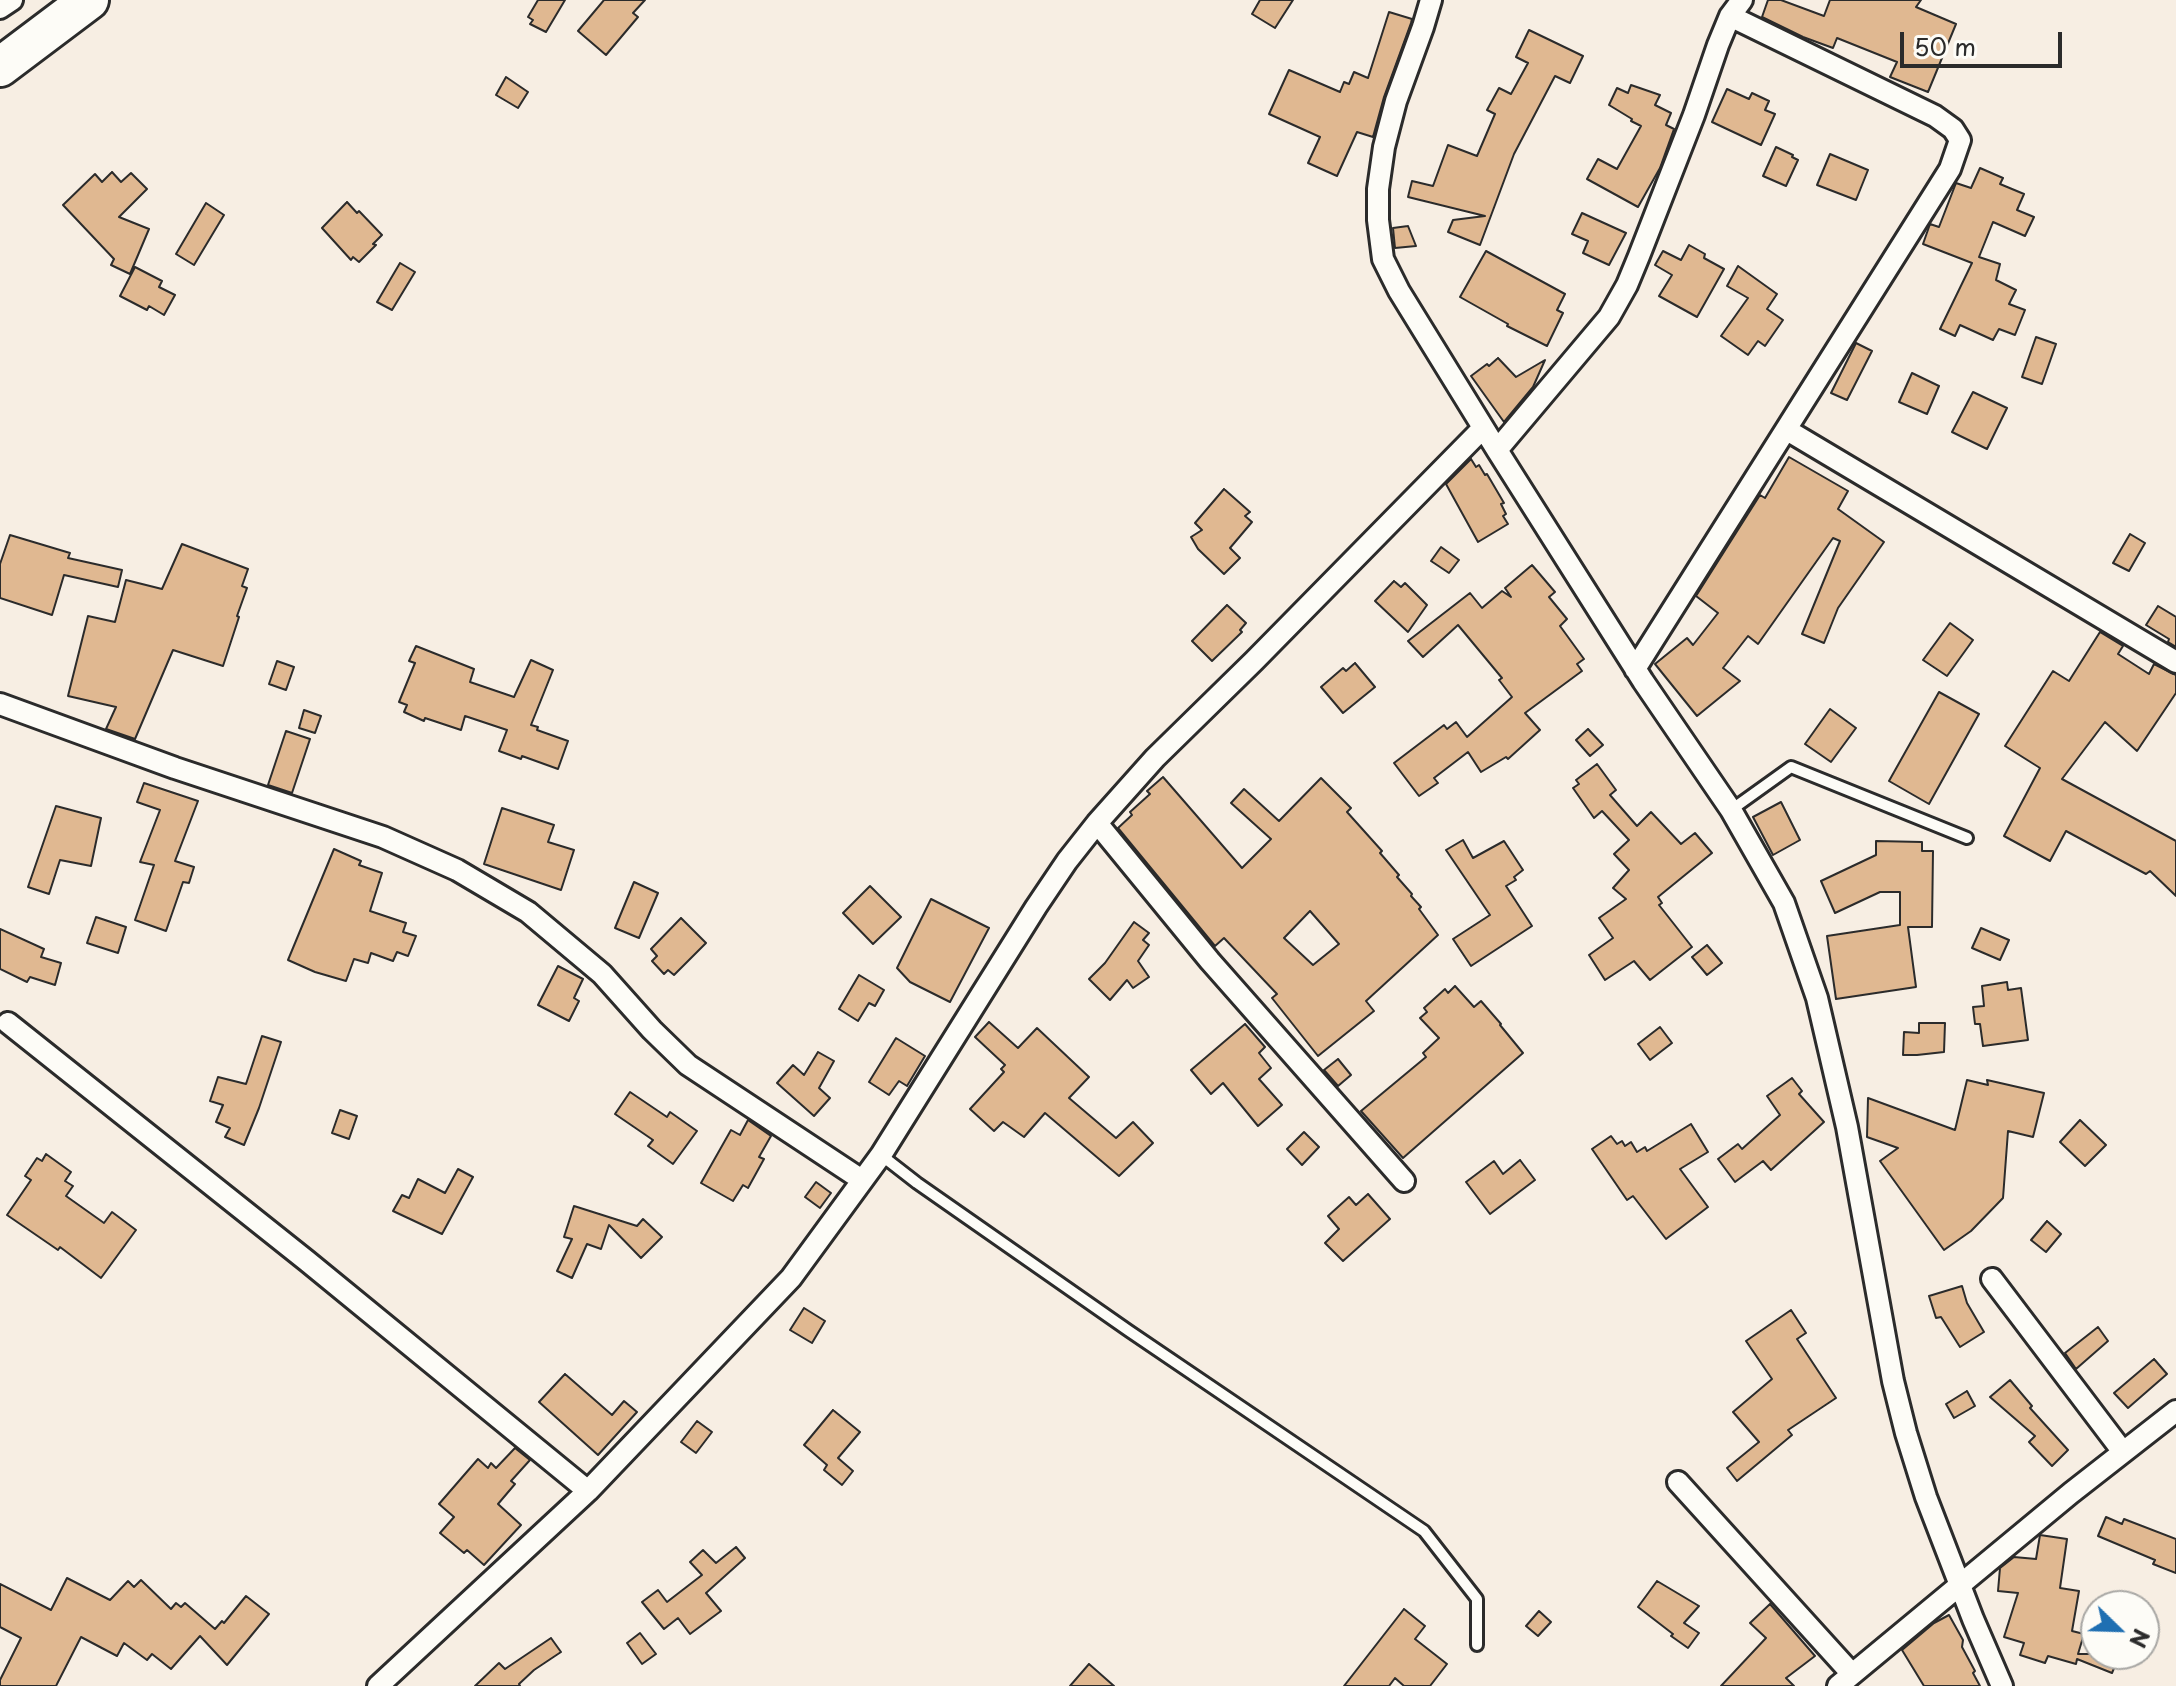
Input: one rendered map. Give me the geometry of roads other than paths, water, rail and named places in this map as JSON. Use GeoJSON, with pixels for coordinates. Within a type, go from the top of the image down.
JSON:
{"type":"FeatureCollection","features":[{"type":"Feature","properties":{"kind":"highway"},"geometry":{"type":"LineString","coordinates":[[0,67],[89,0]]}},
{"type":"Feature","properties":{"kind":"street"},"geometry":{"type":"LineString","coordinates":[[0,8],[12,0]]}},
{"type":"Feature","properties":{"kind":"street"},"geometry":{"type":"LineString","coordinates":[[1431,0],[1396,101],[1384,147],[1378,189],[1383,259],[1483,428],[1635,669],[1731,810],[1784,903],[1817,998],[1847,1127],[1893,1381],[1926,1497],[2002,1686]]}},
{"type":"Feature","properties":{"kind":"street"},"geometry":{"type":"LineString","coordinates":[[1497,450],[1609,317],[1627,285],[1718,45],[1736,8],[1935,116],[1953,129],[1960,140],[1950,169],[1635,669]]}},
{"type":"Feature","properties":{"kind":"street"},"geometry":{"type":"LineString","coordinates":[[378,1686],[588,1491],[791,1278],[881,1155],[1036,907],[1097,823],[1155,758],[1483,428]]}},
{"type":"Feature","properties":{"kind":"street"},"geometry":{"type":"LineString","coordinates":[[1787,430],[2176,662]]}},
{"type":"Feature","properties":{"kind":"street"},"geometry":{"type":"LineString","coordinates":[[0,704],[175,768],[383,837],[457,870],[528,912],[602,974],[688,1065],[862,1180]]}},
{"type":"Feature","properties":{"kind":"street"},"geometry":{"type":"LineString","coordinates":[[1097,823],[1210,961],[1404,1181]]}},
{"type":"Feature","properties":{"kind":"street"},"geometry":{"type":"LineString","coordinates":[[8,1023],[307,1261],[588,1491]]}},
{"type":"Feature","properties":{"kind":"street"},"geometry":{"type":"LineString","coordinates":[[1992,1279],[2123,1452]]}},
{"type":"Feature","properties":{"kind":"street"},"geometry":{"type":"LineString","coordinates":[[1678,1482],[1845,1680],[2176,1411]]}},
{"type":"Feature","properties":{"kind":"lane"},"geometry":{"type":"LineString","coordinates":[[1731,810],[1791,767],[1967,838]]}},
{"type":"Feature","properties":{"kind":"lane"},"geometry":{"type":"LineString","coordinates":[[881,1155],[1117,1323],[1424,1531],[1477,1599],[1477,1645]]}}]}
